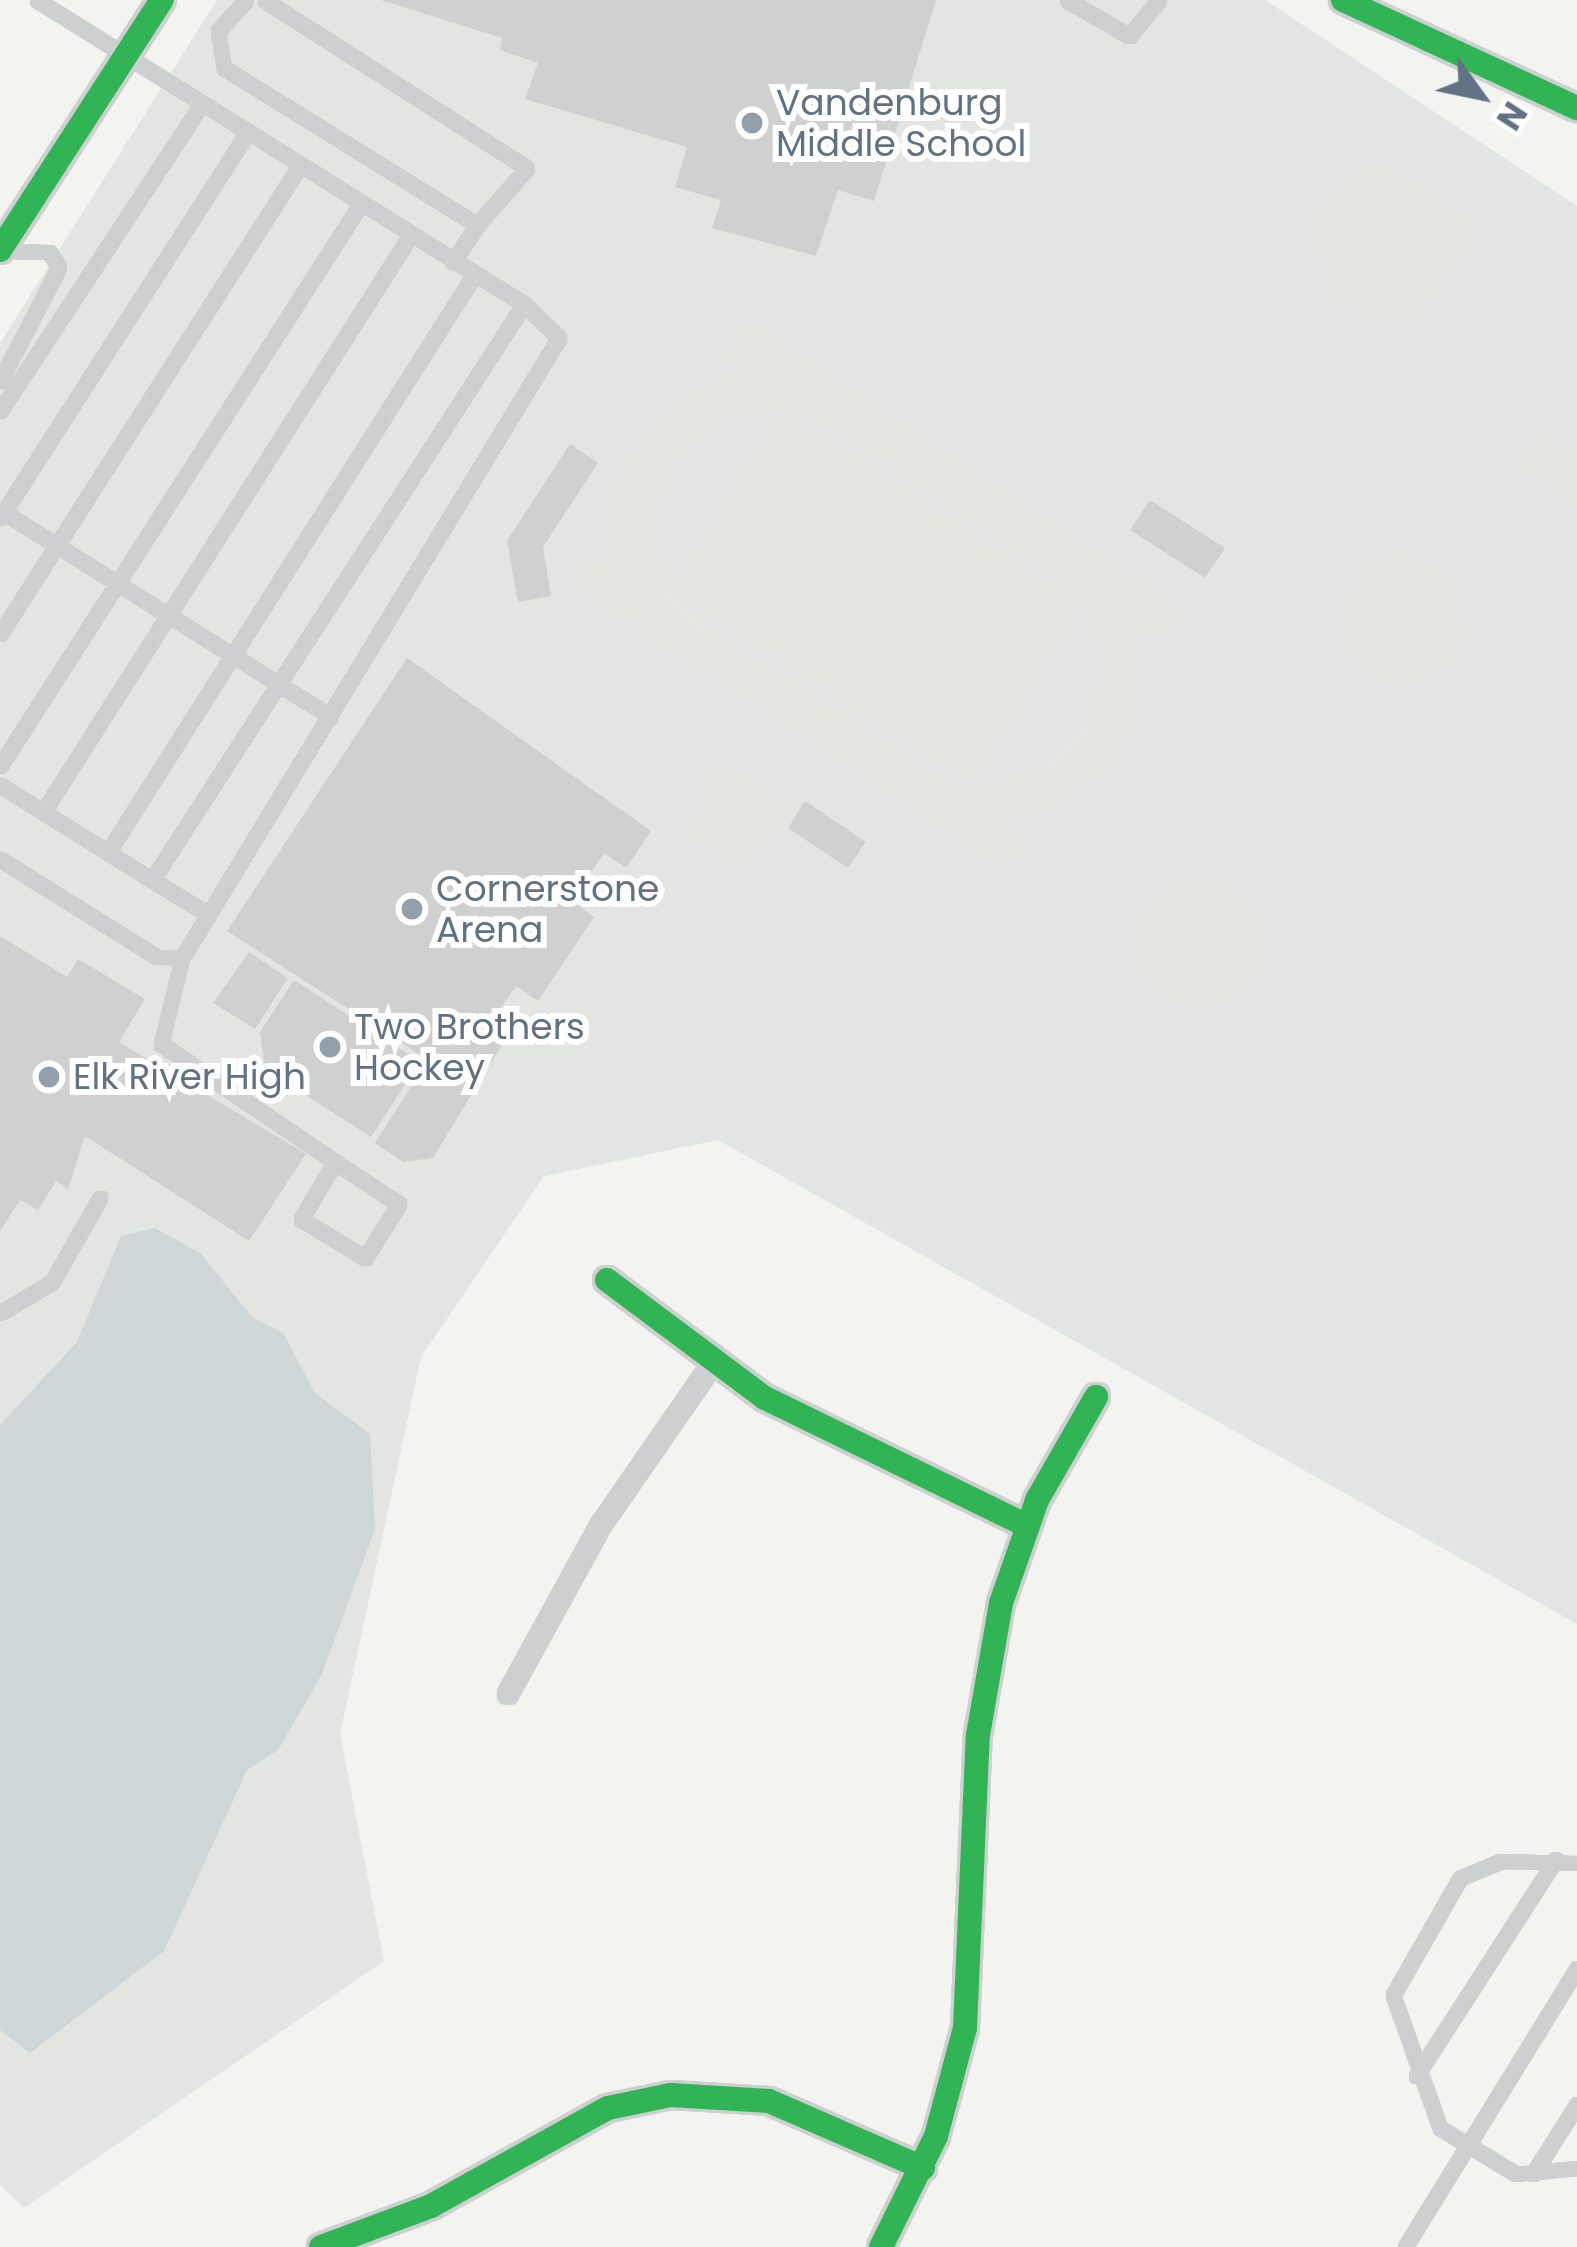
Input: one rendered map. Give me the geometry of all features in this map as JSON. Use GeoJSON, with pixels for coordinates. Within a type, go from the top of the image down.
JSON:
{"type":"FeatureCollection","features":[{"type":"Feature","properties":{"kind":"street"},"geometry":{"type":"LineString","coordinates":[[0,251],[162,0]]}},
{"type":"Feature","properties":{"kind":"street"},"geometry":{"type":"LineString","coordinates":[[1343,0],[1577,108]]}},
{"type":"Feature","properties":{"kind":"street"},"geometry":{"type":"LineString","coordinates":[[607,1280],[713,1363],[836,1438],[1027,1526]]}},
{"type":"Feature","properties":{"kind":"street"},"geometry":{"type":"LineString","coordinates":[[508,1694],[601,1526],[713,1363]]}},
{"type":"Feature","properties":{"kind":"street"},"geometry":{"type":"LineString","coordinates":[[881,2247],[923,2168],[965,2028],[983,1690],[1027,1526],[1096,1397]]}},
{"type":"Feature","properties":{"kind":"street"},"geometry":{"type":"LineString","coordinates":[[321,2247],[447,2199],[608,2108],[671,2096],[769,2101],[923,2168]]}},
{"type":"Feature","properties":{"kind":"lane"},"geometry":{"type":"LineString","coordinates":[[37,0],[553,324],[554,357],[182,958],[161,1044],[399,1204],[365,1258],[301,1220],[335,1162]]}},
{"type":"Feature","properties":{"kind":"lane"},"geometry":{"type":"LineString","coordinates":[[246,0],[218,31],[224,68],[477,225]]}},
{"type":"Feature","properties":{"kind":"lane"},"geometry":{"type":"LineString","coordinates":[[264,0],[526,168],[477,225],[453,262]]}},
{"type":"Feature","properties":{"kind":"lane"},"geometry":{"type":"LineString","coordinates":[[1067,0],[1129,36],[1159,0]]}},
{"type":"Feature","properties":{"kind":"lane"},"geometry":{"type":"LineString","coordinates":[[0,411],[202,104]]}},
{"type":"Feature","properties":{"kind":"lane"},"geometry":{"type":"LineString","coordinates":[[246,135],[1,513],[331,717]]}},
{"type":"Feature","properties":{"kind":"lane"},"geometry":{"type":"LineString","coordinates":[[0,634],[299,167]]}},
{"type":"Feature","properties":{"kind":"lane"},"geometry":{"type":"LineString","coordinates":[[0,766],[360,205]]}},
{"type":"Feature","properties":{"kind":"lane"},"geometry":{"type":"LineString","coordinates":[[43,812],[410,236]]}},
{"type":"Feature","properties":{"kind":"lane"},"geometry":{"type":"LineString","coordinates":[[0,251],[49,252],[59,267],[0,381]]}},
{"type":"Feature","properties":{"kind":"lane"},"geometry":{"type":"LineString","coordinates":[[108,853],[474,275]]}},
{"type":"Feature","properties":{"kind":"lane"},"geometry":{"type":"LineString","coordinates":[[152,880],[524,304]]}},
{"type":"Feature","properties":{"kind":"lane"},"geometry":{"type":"LineString","coordinates":[[0,785],[209,915]]}},
{"type":"Feature","properties":{"kind":"lane"},"geometry":{"type":"LineString","coordinates":[[0,859],[157,957],[182,958]]}},
{"type":"Feature","properties":{"kind":"lane"},"geometry":{"type":"LineString","coordinates":[[0,1313],[52,1282],[100,1198]]}},
{"type":"Feature","properties":{"kind":"lane"},"geometry":{"type":"LineString","coordinates":[[1416,2076],[1556,1859]]}},
{"type":"Feature","properties":{"kind":"lane"},"geometry":{"type":"LineString","coordinates":[[1577,1862],[1501,1861],[1460,1877],[1393,1995],[1416,2076],[1440,2128],[1465,2146],[1534,2174],[1577,2168]]}},
{"type":"Feature","properties":{"kind":"lane"},"geometry":{"type":"LineString","coordinates":[[1405,2247],[1577,1968]]}},
{"type":"Feature","properties":{"kind":"lane"},"geometry":{"type":"LineString","coordinates":[[1534,2174],[1577,2104]]}},
{"type":"Feature","properties":{"kind":"shaded area"},"geometry":{"type":"Polygon","coordinates":[[[217,0],[1265,0],[1577,206],[1577,1624],[718,1140],[544,1176],[421,1357],[340,1734],[384,1961],[24,2208],[0,2185],[0,343],[217,0]]]}},
{"type":"Feature","properties":{"kind":"shaded area"},"geometry":{"type":"Polygon","coordinates":[[[1387,170],[1473,228],[1416,315],[1379,323],[1341,296],[1318,239],[1328,197],[1355,171],[1387,170]]]}},
{"type":"Feature","properties":{"kind":"shaded area"},"geometry":{"type":"Polygon","coordinates":[[[747,323],[1176,606],[1156,636],[1132,621],[1133,711],[1106,763],[1056,803],[1001,820],[1024,837],[1005,866],[577,585],[594,558],[620,573],[614,512],[624,469],[677,400],[751,372],[727,354],[747,323]],[[778,405],[720,417],[668,462],[650,515],[663,588],[705,630],[937,779],[991,788],[1046,770],[1087,729],[1101,687],[1102,644],[1080,594],[836,426],[778,405]]]}},
{"type":"Feature","properties":{"kind":"shaded area"},"geometry":{"type":"Polygon","coordinates":[[[786,415],[1078,608],[966,778],[674,587],[786,415]]]}},
{"type":"Feature","properties":{"kind":"shaded area"},"geometry":{"type":"Polygon","coordinates":[[[1539,433],[1577,458],[1577,500],[1520,463],[1539,433]]]}},
{"type":"Feature","properties":{"kind":"shaded area"},"geometry":{"type":"Polygon","coordinates":[[[1402,555],[1452,586],[1460,628],[1454,653],[1414,680],[1384,678],[1346,642],[1344,611],[1373,559],[1402,555]]]}},
{"type":"Feature","properties":{"kind":"shaded area"},"geometry":{"type":"Polygon","coordinates":[[[717,760],[790,807],[738,864],[695,835],[717,760]]]}},
{"type":"Feature","properties":{"kind":"shaded area"},"geometry":{"type":"Polygon","coordinates":[[[1198,880],[1221,885],[1240,898],[1253,917],[1258,940],[1253,963],[1240,982],[1221,995],[1198,1000],[1175,995],[1156,982],[1143,963],[1138,940],[1143,917],[1156,898],[1175,885],[1198,880]]]}},
{"type":"Feature","properties":{"kind":"shaded area"},"geometry":{"type":"Polygon","coordinates":[[[155,1228],[200,1253],[253,1318],[283,1333],[315,1393],[370,1434],[375,1529],[322,1674],[278,1750],[247,1770],[164,1951],[30,2053],[0,2030],[0,1425],[77,1342],[121,1236],[155,1228]]]}},
{"type":"Feature","properties":{"kind":"building","name":"Vandenburg Middle School"},"geometry":{"type":"Polygon","coordinates":[[[381,0],[936,0],[874,201],[838,190],[816,256],[712,228],[721,200],[675,187],[687,147],[525,99],[538,63],[500,50],[502,38],[381,0]]]}},
{"type":"Feature","properties":{"kind":"building"},"geometry":{"type":"Polygon","coordinates":[[[570,444],[598,463],[543,547],[551,596],[518,602],[507,541],[570,444]]]}},
{"type":"Feature","properties":{"kind":"building"},"geometry":{"type":"Polygon","coordinates":[[[1150,500],[1225,548],[1205,578],[1130,530],[1150,500]]]}},
{"type":"Feature","properties":{"kind":"building","name":"Cornerstone Arena"},"geometry":{"type":"Polygon","coordinates":[[[407,658],[651,831],[626,868],[604,853],[572,901],[594,917],[538,1001],[516,986],[485,1031],[503,1043],[433,1158],[403,1162],[375,1143],[428,1060],[227,931],[407,658]]]}},
{"type":"Feature","properties":{"kind":"building"},"geometry":{"type":"Polygon","coordinates":[[[805,801],[866,842],[848,868],[788,828],[805,801]]]}},
{"type":"Feature","properties":{"kind":"building"},"geometry":{"type":"Polygon","coordinates":[[[0,936],[67,977],[78,959],[145,999],[119,1042],[306,1154],[249,1241],[85,1136],[68,1189],[56,1181],[38,1210],[20,1200],[0,1231],[0,936]]]}},
{"type":"Feature","properties":{"kind":"building"},"geometry":{"type":"Polygon","coordinates":[[[249,952],[288,978],[255,1029],[213,1003],[249,952]]]}},
{"type":"Feature","properties":{"kind":"building","name":"Two Brothers Hockey"},"geometry":{"type":"Polygon","coordinates":[[[294,980],[420,1062],[371,1137],[265,1069],[260,1032],[294,980]]]}},
{"type":"Feature","properties":{"kind":"traffic: fast"},"geometry":{"type":"LineString","coordinates":[[0,250],[162,0]]}},
{"type":"Feature","properties":{"kind":"traffic: fast"},"geometry":{"type":"LineString","coordinates":[[1343,0],[1577,108]]}},
{"type":"Feature","properties":{"kind":"traffic: fast"},"geometry":{"type":"LineString","coordinates":[[607,1280],[765,1398],[1027,1526]]}},
{"type":"Feature","properties":{"kind":"traffic: fast"},"geometry":{"type":"LineString","coordinates":[[881,2247],[936,2136],[965,2028],[978,1735],[1001,1603],[1037,1500],[1096,1397]]}},
{"type":"Feature","properties":{"kind":"traffic: fast"},"geometry":{"type":"LineString","coordinates":[[321,2247],[431,2206],[608,2108],[671,2095],[769,2101],[923,2168]]}},
{"type":"Feature","properties":{"kind":"place","name":"Vandenburg Middle School"},"geometry":{"type":"Point","coordinates":[752,123]}},
{"type":"Feature","properties":{"kind":"place","name":"Cornerstone Arena"},"geometry":{"type":"Point","coordinates":[412,909]}},
{"type":"Feature","properties":{"kind":"place","name":"Two Brothers Hockey"},"geometry":{"type":"Point","coordinates":[330,1047]}},
{"type":"Feature","properties":{"kind":"place","name":"Elk River High"},"geometry":{"type":"Point","coordinates":[49,1077]}}]}
